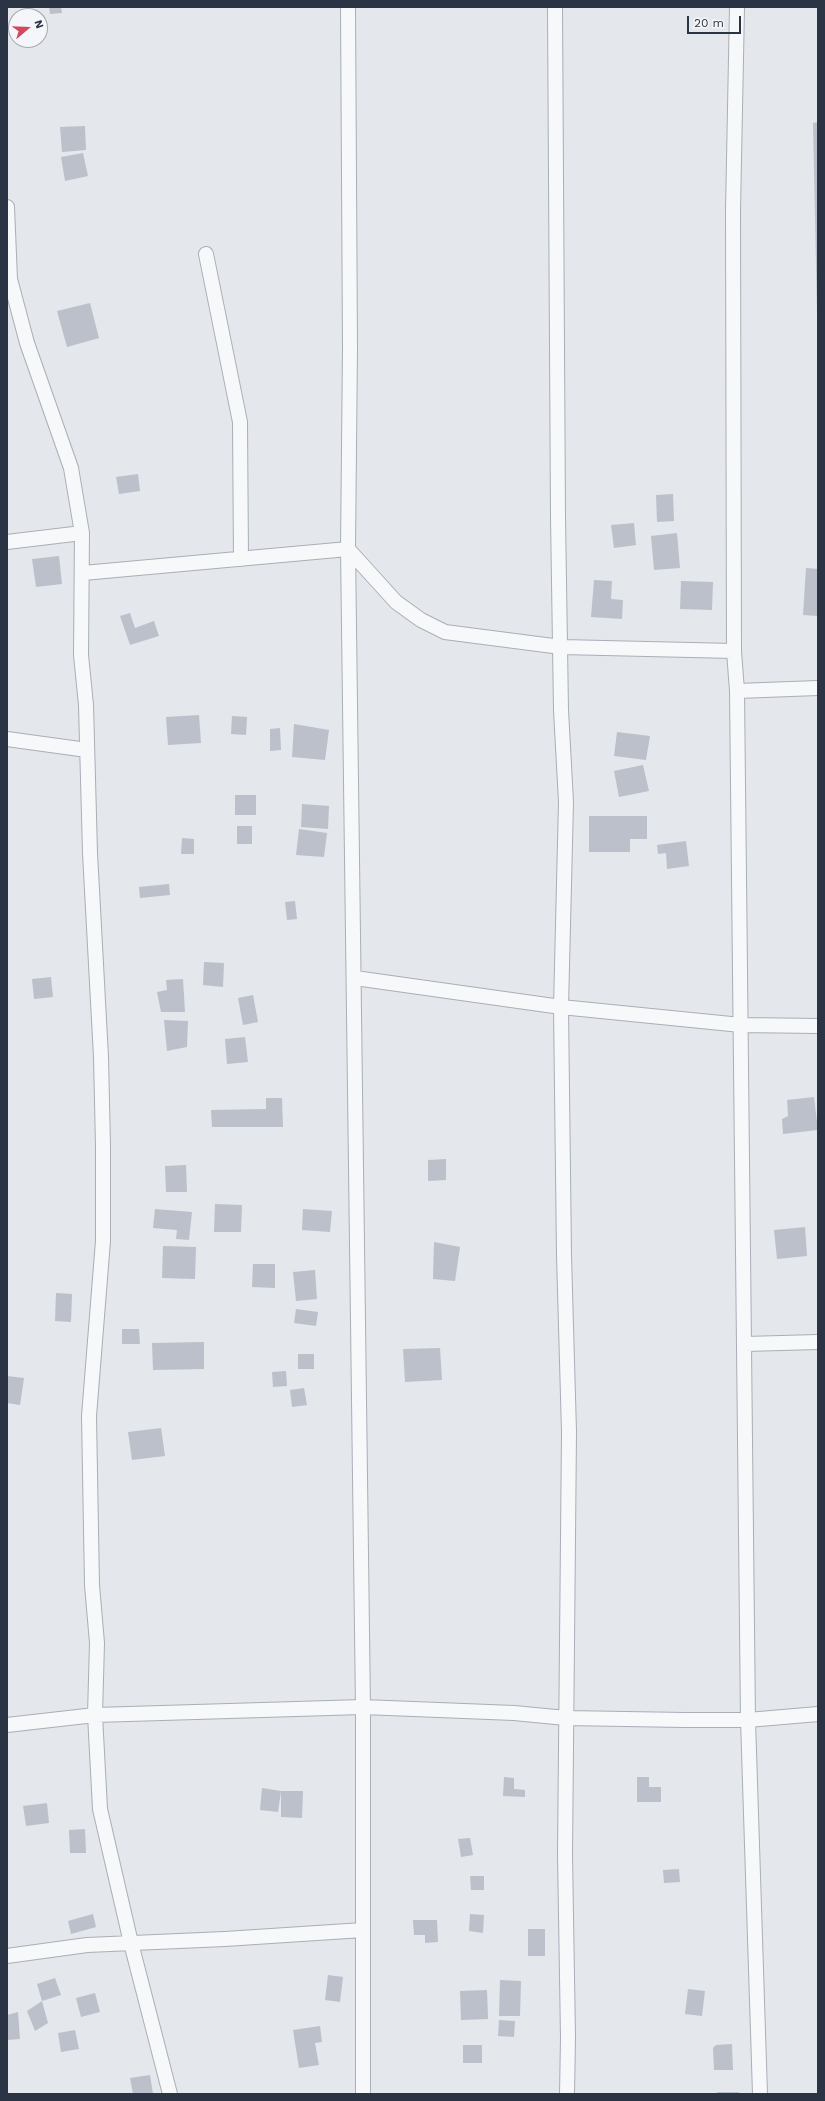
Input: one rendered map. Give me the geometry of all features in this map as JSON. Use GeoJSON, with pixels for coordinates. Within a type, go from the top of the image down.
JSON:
{"type":"FeatureCollection","features":[{"type":"Feature","properties":{"kind":"street"},"geometry":{"type":"LineString","coordinates":[[348,7],[350,340],[348,549],[355,978],[363,1707],[363,2094]]}},
{"type":"Feature","properties":{"kind":"street"},"geometry":{"type":"LineString","coordinates":[[555,7],[558,517],[561,710],[566,802],[561,1007],[564,1255],[569,1432],[565,1854],[568,2094]]}},
{"type":"Feature","properties":{"kind":"street"},"geometry":{"type":"LineString","coordinates":[[737,7],[733,211],[734,651],[737,691],[748,1720],[760,2094]]}},
{"type":"Feature","properties":{"kind":"street"},"geometry":{"type":"LineString","coordinates":[[7,207],[10,279],[26,343],[71,468],[82,533],[83,573],[81,655],[87,750],[90,853],[101,1057],[103,1146],[103,1241],[89,1416],[92,1585],[97,1642],[95,1715],[100,1809],[131,1943],[170,2094]]}},
{"type":"Feature","properties":{"kind":"street"},"geometry":{"type":"LineString","coordinates":[[206,254],[240,422],[241,559]]}},
{"type":"Feature","properties":{"kind":"street"},"geometry":{"type":"LineString","coordinates":[[7,542],[82,533]]}},
{"type":"Feature","properties":{"kind":"street"},"geometry":{"type":"LineString","coordinates":[[83,573],[348,549]]}},
{"type":"Feature","properties":{"kind":"street"},"geometry":{"type":"LineString","coordinates":[[348,549],[396,602],[421,620],[445,632],[561,647],[734,651]]}},
{"type":"Feature","properties":{"kind":"street"},"geometry":{"type":"LineString","coordinates":[[737,691],[818,688]]}},
{"type":"Feature","properties":{"kind":"street"},"geometry":{"type":"LineString","coordinates":[[7,739],[87,750]]}},
{"type":"Feature","properties":{"kind":"street"},"geometry":{"type":"LineString","coordinates":[[355,978],[561,1007],[741,1025],[818,1026]]}},
{"type":"Feature","properties":{"kind":"street"},"geometry":{"type":"LineString","coordinates":[[745,1344],[818,1342]]}},
{"type":"Feature","properties":{"kind":"street"},"geometry":{"type":"LineString","coordinates":[[7,1725],[95,1715],[363,1707],[514,1713],[566,1718],[748,1720],[818,1714]]}},
{"type":"Feature","properties":{"kind":"street"},"geometry":{"type":"LineString","coordinates":[[7,1956],[87,1945],[363,1930]]}},
{"type":"Feature","properties":{"kind":"building"},"geometry":{"type":"Polygon","coordinates":[[[49,7],[61,7],[62,13],[50,14],[49,7]]]}},
{"type":"Feature","properties":{"kind":"building"},"geometry":{"type":"Polygon","coordinates":[[[818,122],[818,313],[817,313],[813,123],[818,122]]]}},
{"type":"Feature","properties":{"kind":"building"},"geometry":{"type":"Polygon","coordinates":[[[85,126],[86,150],[62,152],[60,127],[85,126]]]}},
{"type":"Feature","properties":{"kind":"building"},"geometry":{"type":"Polygon","coordinates":[[[83,153],[88,176],[65,181],[61,157],[83,153]]]}},
{"type":"Feature","properties":{"kind":"building"},"geometry":{"type":"Polygon","coordinates":[[[90,303],[99,338],[67,347],[57,311],[90,303]]]}},
{"type":"Feature","properties":{"kind":"building"},"geometry":{"type":"Polygon","coordinates":[[[138,474],[140,491],[119,494],[116,477],[138,474]]]}},
{"type":"Feature","properties":{"kind":"building"},"geometry":{"type":"Polygon","coordinates":[[[673,494],[674,521],[657,522],[656,495],[673,494]]]}},
{"type":"Feature","properties":{"kind":"building"},"geometry":{"type":"Polygon","coordinates":[[[634,523],[636,545],[614,548],[611,525],[634,523]]]}},
{"type":"Feature","properties":{"kind":"building"},"geometry":{"type":"Polygon","coordinates":[[[677,533],[680,568],[654,570],[651,536],[677,533]]]}},
{"type":"Feature","properties":{"kind":"building"},"geometry":{"type":"Polygon","coordinates":[[[59,556],[62,584],[36,587],[32,559],[59,556]]]}},
{"type":"Feature","properties":{"kind":"building"},"geometry":{"type":"Polygon","coordinates":[[[806,568],[818,569],[818,616],[803,615],[806,568]]]}},
{"type":"Feature","properties":{"kind":"building"},"geometry":{"type":"Polygon","coordinates":[[[594,580],[612,581],[611,599],[623,600],[622,619],[591,617],[594,580]]]}},
{"type":"Feature","properties":{"kind":"building"},"geometry":{"type":"Polygon","coordinates":[[[681,581],[713,582],[712,610],[680,609],[681,581]]]}},
{"type":"Feature","properties":{"kind":"building"},"geometry":{"type":"Polygon","coordinates":[[[130,613],[135,628],[154,621],[159,636],[130,645],[120,616],[130,613]]]}},
{"type":"Feature","properties":{"kind":"building"},"geometry":{"type":"Polygon","coordinates":[[[199,715],[201,743],[168,745],[166,717],[199,715]]]}},
{"type":"Feature","properties":{"kind":"building"},"geometry":{"type":"Polygon","coordinates":[[[232,716],[247,717],[246,735],[231,734],[232,716]]]}},
{"type":"Feature","properties":{"kind":"building"},"geometry":{"type":"Polygon","coordinates":[[[294,724],[329,730],[325,760],[292,757],[294,724]]]}},
{"type":"Feature","properties":{"kind":"building"},"geometry":{"type":"Polygon","coordinates":[[[280,728],[281,750],[270,751],[270,729],[280,728]]]}},
{"type":"Feature","properties":{"kind":"building"},"geometry":{"type":"Polygon","coordinates":[[[617,732],[650,736],[646,760],[614,756],[617,732]]]}},
{"type":"Feature","properties":{"kind":"building"},"geometry":{"type":"Polygon","coordinates":[[[643,765],[649,791],[619,797],[614,771],[643,765]]]}},
{"type":"Feature","properties":{"kind":"building"},"geometry":{"type":"Polygon","coordinates":[[[235,795],[256,795],[256,815],[235,815],[235,795]]]}},
{"type":"Feature","properties":{"kind":"building"},"geometry":{"type":"Polygon","coordinates":[[[302,804],[329,806],[328,829],[301,827],[302,804]]]}},
{"type":"Feature","properties":{"kind":"building"},"geometry":{"type":"Polygon","coordinates":[[[589,816],[647,816],[647,839],[630,839],[630,852],[589,852],[589,816]]]}},
{"type":"Feature","properties":{"kind":"building"},"geometry":{"type":"Polygon","coordinates":[[[237,826],[252,826],[252,844],[237,844],[237,826]]]}},
{"type":"Feature","properties":{"kind":"building"},"geometry":{"type":"Polygon","coordinates":[[[299,829],[327,833],[324,857],[296,855],[299,829]]]}},
{"type":"Feature","properties":{"kind":"building"},"geometry":{"type":"Polygon","coordinates":[[[182,838],[194,839],[194,854],[181,854],[182,838]]]}},
{"type":"Feature","properties":{"kind":"building"},"geometry":{"type":"Polygon","coordinates":[[[686,841],[689,866],[667,869],[666,853],[658,854],[657,845],[686,841]]]}},
{"type":"Feature","properties":{"kind":"building"},"geometry":{"type":"Polygon","coordinates":[[[169,884],[170,895],[140,898],[139,887],[169,884]]]}},
{"type":"Feature","properties":{"kind":"building"},"geometry":{"type":"Polygon","coordinates":[[[295,901],[297,919],[287,920],[285,902],[295,901]]]}},
{"type":"Feature","properties":{"kind":"building"},"geometry":{"type":"Polygon","coordinates":[[[204,962],[224,963],[223,987],[203,985],[204,962]]]}},
{"type":"Feature","properties":{"kind":"building"},"geometry":{"type":"Polygon","coordinates":[[[51,977],[53,997],[34,999],[32,979],[51,977]]]}},
{"type":"Feature","properties":{"kind":"building"},"geometry":{"type":"Polygon","coordinates":[[[183,979],[185,1012],[161,1012],[157,992],[167,990],[166,980],[183,979]]]}},
{"type":"Feature","properties":{"kind":"building"},"geometry":{"type":"Polygon","coordinates":[[[253,995],[258,1022],[243,1025],[238,998],[253,995]]]}},
{"type":"Feature","properties":{"kind":"building"},"geometry":{"type":"Polygon","coordinates":[[[164,1020],[188,1021],[187,1047],[167,1051],[164,1020]]]}},
{"type":"Feature","properties":{"kind":"building"},"geometry":{"type":"Polygon","coordinates":[[[245,1037],[248,1062],[227,1064],[225,1039],[245,1037]]]}},
{"type":"Feature","properties":{"kind":"building"},"geometry":{"type":"Polygon","coordinates":[[[814,1097],[818,1130],[783,1134],[782,1119],[788,1116],[787,1100],[814,1097]]]}},
{"type":"Feature","properties":{"kind":"building"},"geometry":{"type":"Polygon","coordinates":[[[266,1098],[282,1098],[283,1127],[212,1127],[211,1110],[266,1109],[266,1098]]]}},
{"type":"Feature","properties":{"kind":"building"},"geometry":{"type":"Polygon","coordinates":[[[446,1159],[446,1180],[428,1181],[428,1160],[446,1159]]]}},
{"type":"Feature","properties":{"kind":"building"},"geometry":{"type":"Polygon","coordinates":[[[186,1165],[187,1192],[166,1192],[165,1166],[186,1165]]]}},
{"type":"Feature","properties":{"kind":"building"},"geometry":{"type":"Polygon","coordinates":[[[215,1204],[242,1205],[241,1232],[214,1232],[215,1204]]]}},
{"type":"Feature","properties":{"kind":"building"},"geometry":{"type":"Polygon","coordinates":[[[155,1209],[192,1212],[189,1240],[176,1239],[177,1230],[153,1228],[155,1209]]]}},
{"type":"Feature","properties":{"kind":"building"},"geometry":{"type":"Polygon","coordinates":[[[303,1209],[332,1211],[330,1232],[302,1230],[303,1209]]]}},
{"type":"Feature","properties":{"kind":"building"},"geometry":{"type":"Polygon","coordinates":[[[805,1227],[807,1256],[777,1259],[774,1230],[805,1227]]]}},
{"type":"Feature","properties":{"kind":"building"},"geometry":{"type":"Polygon","coordinates":[[[434,1242],[460,1247],[455,1281],[433,1279],[434,1242]]]}},
{"type":"Feature","properties":{"kind":"building"},"geometry":{"type":"Polygon","coordinates":[[[163,1246],[196,1247],[195,1279],[162,1278],[163,1246]]]}},
{"type":"Feature","properties":{"kind":"building"},"geometry":{"type":"Polygon","coordinates":[[[253,1264],[275,1264],[275,1288],[252,1287],[253,1264]]]}},
{"type":"Feature","properties":{"kind":"building"},"geometry":{"type":"Polygon","coordinates":[[[315,1270],[317,1299],[296,1301],[293,1272],[315,1270]]]}},
{"type":"Feature","properties":{"kind":"building"},"geometry":{"type":"Polygon","coordinates":[[[56,1293],[72,1294],[71,1322],[55,1321],[56,1293]]]}},
{"type":"Feature","properties":{"kind":"building"},"geometry":{"type":"Polygon","coordinates":[[[296,1309],[318,1312],[316,1326],[294,1323],[296,1309]]]}},
{"type":"Feature","properties":{"kind":"building"},"geometry":{"type":"Polygon","coordinates":[[[122,1329],[139,1329],[140,1344],[122,1344],[122,1329]]]}},
{"type":"Feature","properties":{"kind":"building"},"geometry":{"type":"Polygon","coordinates":[[[204,1342],[204,1369],[153,1370],[152,1343],[204,1342]]]}},
{"type":"Feature","properties":{"kind":"building"},"geometry":{"type":"Polygon","coordinates":[[[440,1348],[442,1380],[405,1382],[403,1349],[440,1348]]]}},
{"type":"Feature","properties":{"kind":"building"},"geometry":{"type":"Polygon","coordinates":[[[298,1354],[314,1354],[314,1369],[298,1369],[298,1354]]]}},
{"type":"Feature","properties":{"kind":"building"},"geometry":{"type":"Polygon","coordinates":[[[286,1371],[287,1386],[273,1387],[272,1372],[286,1371]]]}},
{"type":"Feature","properties":{"kind":"building"},"geometry":{"type":"Polygon","coordinates":[[[7,1376],[24,1378],[20,1405],[7,1403],[7,1376]]]}},
{"type":"Feature","properties":{"kind":"building"},"geometry":{"type":"Polygon","coordinates":[[[304,1388],[307,1405],[292,1407],[290,1390],[304,1388]]]}},
{"type":"Feature","properties":{"kind":"building"},"geometry":{"type":"Polygon","coordinates":[[[161,1428],[165,1456],[132,1460],[128,1432],[161,1428]]]}},
{"type":"Feature","properties":{"kind":"building"},"geometry":{"type":"Polygon","coordinates":[[[504,1777],[514,1778],[514,1789],[525,1790],[525,1797],[503,1796],[504,1777]]]}},
{"type":"Feature","properties":{"kind":"building"},"geometry":{"type":"Polygon","coordinates":[[[637,1777],[649,1777],[649,1787],[661,1787],[661,1802],[637,1802],[637,1777]]]}},
{"type":"Feature","properties":{"kind":"building"},"geometry":{"type":"Polygon","coordinates":[[[262,1788],[281,1791],[278,1812],[260,1810],[262,1788]]]}},
{"type":"Feature","properties":{"kind":"building"},"geometry":{"type":"Polygon","coordinates":[[[281,1791],[303,1791],[302,1818],[281,1817],[281,1791]]]}},
{"type":"Feature","properties":{"kind":"building"},"geometry":{"type":"Polygon","coordinates":[[[47,1803],[49,1823],[26,1826],[23,1806],[47,1803]]]}},
{"type":"Feature","properties":{"kind":"building"},"geometry":{"type":"Polygon","coordinates":[[[85,1829],[86,1853],[70,1853],[69,1830],[85,1829]]]}},
{"type":"Feature","properties":{"kind":"building"},"geometry":{"type":"Polygon","coordinates":[[[470,1838],[473,1855],[461,1857],[458,1839],[470,1838]]]}},
{"type":"Feature","properties":{"kind":"building"},"geometry":{"type":"Polygon","coordinates":[[[679,1869],[680,1882],[664,1883],[663,1870],[679,1869]]]}},
{"type":"Feature","properties":{"kind":"building"},"geometry":{"type":"Polygon","coordinates":[[[470,1876],[484,1876],[484,1890],[471,1890],[470,1876]]]}},
{"type":"Feature","properties":{"kind":"building"},"geometry":{"type":"Polygon","coordinates":[[[93,1914],[96,1927],[71,1934],[68,1921],[93,1914]]]}},
{"type":"Feature","properties":{"kind":"building"},"geometry":{"type":"Polygon","coordinates":[[[470,1914],[484,1915],[483,1933],[469,1931],[470,1914]]]}},
{"type":"Feature","properties":{"kind":"building"},"geometry":{"type":"Polygon","coordinates":[[[413,1920],[437,1920],[438,1942],[425,1943],[425,1935],[414,1935],[413,1920]]]}},
{"type":"Feature","properties":{"kind":"building"},"geometry":{"type":"Polygon","coordinates":[[[528,1929],[545,1929],[545,1956],[528,1956],[528,1929]]]}},
{"type":"Feature","properties":{"kind":"building"},"geometry":{"type":"Polygon","coordinates":[[[328,1975],[343,1977],[340,2002],[325,2000],[328,1975]]]}},
{"type":"Feature","properties":{"kind":"building"},"geometry":{"type":"Polygon","coordinates":[[[55,1978],[61,1995],[42,2001],[37,1984],[55,1978]]]}},
{"type":"Feature","properties":{"kind":"building"},"geometry":{"type":"Polygon","coordinates":[[[500,1980],[521,1981],[520,2016],[499,2016],[500,1980]]]}},
{"type":"Feature","properties":{"kind":"building"},"geometry":{"type":"Polygon","coordinates":[[[688,1989],[705,1991],[702,2016],[685,2014],[688,1989]]]}},
{"type":"Feature","properties":{"kind":"building"},"geometry":{"type":"Polygon","coordinates":[[[487,1990],[488,2019],[461,2020],[460,1991],[487,1990]]]}},
{"type":"Feature","properties":{"kind":"building"},"geometry":{"type":"Polygon","coordinates":[[[95,1993],[100,2012],[81,2017],[76,1998],[95,1993]]]}},
{"type":"Feature","properties":{"kind":"building"},"geometry":{"type":"Polygon","coordinates":[[[42,2001],[48,2023],[35,2031],[27,2011],[42,2001]]]}},
{"type":"Feature","properties":{"kind":"building"},"geometry":{"type":"Polygon","coordinates":[[[18,2012],[20,2039],[7,2040],[7,2015],[18,2012]]]}},
{"type":"Feature","properties":{"kind":"building"},"geometry":{"type":"Polygon","coordinates":[[[499,2020],[515,2021],[514,2037],[498,2036],[499,2020]]]}},
{"type":"Feature","properties":{"kind":"building"},"geometry":{"type":"Polygon","coordinates":[[[320,2026],[322,2042],[315,2043],[319,2065],[299,2068],[293,2030],[320,2026]]]}},
{"type":"Feature","properties":{"kind":"building"},"geometry":{"type":"Polygon","coordinates":[[[75,2030],[79,2049],[61,2052],[58,2033],[75,2030]]]}},
{"type":"Feature","properties":{"kind":"building"},"geometry":{"type":"Polygon","coordinates":[[[732,2044],[733,2070],[714,2070],[713,2048],[716,2045],[732,2044]]]}},
{"type":"Feature","properties":{"kind":"building"},"geometry":{"type":"Polygon","coordinates":[[[463,2045],[482,2045],[482,2063],[463,2063],[463,2045]]]}},
{"type":"Feature","properties":{"kind":"building"},"geometry":{"type":"Polygon","coordinates":[[[150,2075],[153,2094],[133,2094],[130,2078],[150,2075]]]}},
{"type":"Feature","properties":{"kind":"building"},"geometry":{"type":"Polygon","coordinates":[[[717,2092],[739,2092],[739,2094],[717,2094],[717,2092]]]}}]}
